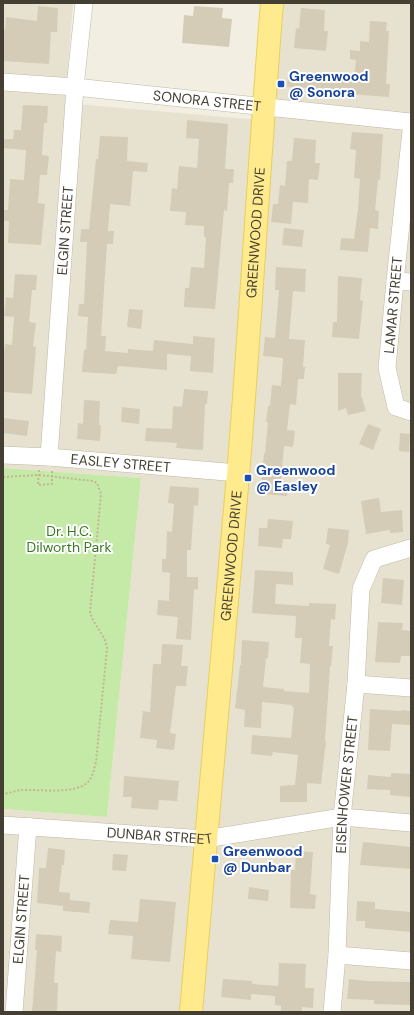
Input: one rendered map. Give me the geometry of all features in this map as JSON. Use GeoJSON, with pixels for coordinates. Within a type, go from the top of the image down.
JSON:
{"type":"FeatureCollection","features":[{"type":"Feature","properties":{"kind":"main road","name":"GREENWOOD DRIVE"},"geometry":{"type":"LineString","coordinates":[[191,1012],[238,473],[263,107],[272,3]]}},
{"type":"Feature","properties":{"kind":"street","name":"ELGIN STREET"},"geometry":{"type":"LineString","coordinates":[[44,463],[75,87],[84,3]]}},
{"type":"Feature","properties":{"kind":"street","name":"SONORA STREET"},"geometry":{"type":"LineString","coordinates":[[3,82],[75,87],[411,122]]}},
{"type":"Feature","properties":{"kind":"street","name":"LAMAR STREET"},"geometry":{"type":"LineString","coordinates":[[404,409],[387,368],[403,281],[411,131]]}},
{"type":"Feature","properties":{"kind":"street","name":"EASLEY STREET"},"geometry":{"type":"LineString","coordinates":[[3,455],[44,463],[238,473]]}},
{"type":"Feature","properties":{"kind":"street","name":"EISENHOWER STREET"},"geometry":{"type":"LineString","coordinates":[[332,1012],[337,955],[342,817],[356,684],[361,589],[374,559],[411,548]]}},
{"type":"Feature","properties":{"kind":"street"},"geometry":{"type":"LineString","coordinates":[[356,684],[411,688]]}},
{"type":"Feature","properties":{"kind":"street","name":"DUNBAR STREET"},"geometry":{"type":"LineString","coordinates":[[3,825],[205,838],[342,817],[411,823]]}},
{"type":"Feature","properties":{"kind":"street","name":"ELGIN STREET"},"geometry":{"type":"LineString","coordinates":[[14,1012],[28,826]]}},
{"type":"Feature","properties":{"kind":"street"},"geometry":{"type":"LineString","coordinates":[[337,955],[411,961]]}},
{"type":"Feature","properties":{"kind":"path"},"geometry":{"type":"LineString","coordinates":[[44,463],[38,485],[52,484],[52,476]]}},
{"type":"Feature","properties":{"kind":"path"},"geometry":{"type":"LineString","coordinates":[[3,477],[39,475],[93,481],[97,483],[101,494],[90,612],[107,648],[96,762],[92,777],[87,783],[76,788],[55,790],[21,790],[3,794]]}},
{"type":"Feature","properties":{"kind":"shaded area"},"geometry":{"type":"Polygon","coordinates":[[[3,3],[73,3],[65,103],[271,121],[280,3],[411,3],[411,1012],[3,1012],[3,809],[107,817],[141,478],[3,468],[3,3]]]}},
{"type":"Feature","properties":{"kind":"green space","name":"Dr. H.C. Dilworth Park"},"geometry":{"type":"Polygon","coordinates":[[[3,468],[141,478],[107,817],[3,809],[3,468]]]}},
{"type":"Feature","properties":{"kind":"building"},"geometry":{"type":"Polygon","coordinates":[[[38,6],[58,8],[57,32],[51,32],[49,64],[3,61],[3,29],[5,30],[6,17],[37,21],[38,6]]]}},
{"type":"Feature","properties":{"kind":"building"},"geometry":{"type":"Polygon","coordinates":[[[194,6],[223,8],[222,18],[232,19],[229,47],[182,43],[184,15],[193,16],[194,6]]]}},
{"type":"Feature","properties":{"kind":"building"},"geometry":{"type":"Polygon","coordinates":[[[301,8],[325,10],[324,31],[328,31],[326,51],[294,48],[296,28],[299,29],[301,8]]]}},
{"type":"Feature","properties":{"kind":"building"},"geometry":{"type":"Polygon","coordinates":[[[370,21],[387,22],[386,31],[389,31],[386,84],[390,84],[389,97],[335,93],[335,96],[324,95],[324,89],[287,87],[288,74],[354,79],[356,60],[350,59],[350,50],[360,51],[360,41],[369,42],[370,21]]]}},
{"type":"Feature","properties":{"kind":"building"},"geometry":{"type":"Polygon","coordinates":[[[23,105],[48,106],[47,123],[44,123],[42,155],[49,156],[47,175],[40,175],[38,203],[45,204],[41,245],[8,243],[9,221],[3,221],[3,210],[8,210],[10,179],[24,180],[26,150],[3,148],[3,139],[13,139],[14,130],[21,130],[23,105]]]}},
{"type":"Feature","properties":{"kind":"building"},"geometry":{"type":"Polygon","coordinates":[[[187,120],[228,124],[225,169],[234,169],[233,183],[229,183],[227,211],[224,210],[215,309],[184,307],[185,288],[189,288],[191,267],[204,268],[206,237],[204,237],[204,226],[185,225],[186,212],[170,211],[172,188],[177,189],[179,166],[197,168],[199,139],[186,138],[187,120]]]}},
{"type":"Feature","properties":{"kind":"building"},"geometry":{"type":"Polygon","coordinates":[[[352,132],[383,134],[380,180],[378,180],[375,210],[379,211],[378,229],[370,228],[368,252],[340,250],[341,238],[354,239],[358,209],[360,179],[354,178],[356,150],[350,149],[352,132]]]}},
{"type":"Feature","properties":{"kind":"building"},"geometry":{"type":"Polygon","coordinates":[[[100,136],[128,137],[127,161],[148,163],[147,172],[133,171],[130,206],[110,204],[108,231],[114,231],[113,244],[107,244],[101,336],[106,336],[105,351],[128,353],[128,349],[153,351],[154,340],[193,344],[193,336],[215,338],[213,373],[190,371],[191,356],[167,354],[167,370],[118,366],[116,374],[82,372],[84,350],[86,350],[88,317],[78,316],[79,304],[84,304],[87,242],[80,242],[81,229],[89,229],[96,159],[98,159],[100,136]]]}},
{"type":"Feature","properties":{"kind":"building"},"geometry":{"type":"Polygon","coordinates":[[[294,138],[316,140],[315,163],[320,163],[318,180],[309,179],[308,203],[293,202],[291,224],[271,222],[273,204],[278,204],[280,185],[285,186],[287,161],[292,161],[294,138]]]}},
{"type":"Feature","properties":{"kind":"building"},"geometry":{"type":"Polygon","coordinates":[[[284,228],[304,230],[302,247],[282,245],[284,228]]]}},
{"type":"Feature","properties":{"kind":"building"},"geometry":{"type":"Polygon","coordinates":[[[276,267],[306,269],[305,292],[293,291],[289,339],[305,340],[303,367],[305,367],[304,379],[298,379],[296,405],[290,404],[287,430],[295,431],[293,447],[284,446],[281,481],[289,482],[287,496],[260,494],[268,422],[266,422],[268,406],[270,406],[272,385],[281,386],[283,358],[263,356],[265,337],[275,338],[279,290],[275,290],[276,267]]]}},
{"type":"Feature","properties":{"kind":"building"},"geometry":{"type":"Polygon","coordinates":[[[15,274],[37,275],[36,290],[32,290],[29,322],[36,323],[33,346],[36,347],[32,394],[3,392],[5,344],[12,345],[14,317],[4,316],[6,297],[13,298],[15,274]]]}},
{"type":"Feature","properties":{"kind":"building"},"geometry":{"type":"Polygon","coordinates":[[[338,276],[362,278],[360,300],[363,301],[359,339],[332,337],[333,322],[337,322],[338,276]]]}},
{"type":"Feature","properties":{"kind":"building"},"geometry":{"type":"Polygon","coordinates":[[[129,309],[143,310],[141,329],[127,327],[129,309]]]}},
{"type":"Feature","properties":{"kind":"building"},"geometry":{"type":"Polygon","coordinates":[[[338,373],[362,373],[361,395],[366,411],[348,415],[346,408],[338,411],[338,373]]]}},
{"type":"Feature","properties":{"kind":"building"},"geometry":{"type":"Polygon","coordinates":[[[184,389],[208,391],[207,404],[205,404],[203,450],[176,448],[177,443],[145,441],[146,428],[172,429],[173,406],[182,407],[184,389]]]}},
{"type":"Feature","properties":{"kind":"building"},"geometry":{"type":"Polygon","coordinates":[[[84,400],[100,401],[100,441],[77,439],[78,423],[83,424],[84,400]]]}},
{"type":"Feature","properties":{"kind":"building"},"geometry":{"type":"Polygon","coordinates":[[[122,407],[140,409],[139,424],[121,422],[122,407]]]}},
{"type":"Feature","properties":{"kind":"building"},"geometry":{"type":"Polygon","coordinates":[[[3,418],[29,421],[27,436],[3,433],[3,418]]]}},
{"type":"Feature","properties":{"kind":"building"},"geometry":{"type":"Polygon","coordinates":[[[368,424],[381,429],[373,450],[359,444],[368,424]]]}},
{"type":"Feature","properties":{"kind":"building"},"geometry":{"type":"Polygon","coordinates":[[[400,433],[410,434],[409,452],[399,451],[400,433]]]}},
{"type":"Feature","properties":{"kind":"building"},"geometry":{"type":"Polygon","coordinates":[[[170,486],[199,488],[198,506],[194,505],[191,550],[187,550],[187,577],[198,577],[198,590],[194,589],[191,640],[176,639],[178,617],[157,615],[158,600],[169,601],[170,573],[162,572],[162,559],[166,559],[167,531],[172,532],[174,504],[168,503],[170,486]]]}},
{"type":"Feature","properties":{"kind":"building"},"geometry":{"type":"Polygon","coordinates":[[[379,498],[381,512],[402,510],[403,532],[390,533],[390,530],[366,534],[361,501],[379,498]]]}},
{"type":"Feature","properties":{"kind":"building"},"geometry":{"type":"Polygon","coordinates":[[[268,519],[293,521],[291,539],[283,539],[282,548],[258,546],[259,528],[267,528],[268,519]]]}},
{"type":"Feature","properties":{"kind":"building"},"geometry":{"type":"Polygon","coordinates":[[[328,528],[349,530],[348,543],[339,574],[323,569],[330,545],[326,544],[328,528]]]}},
{"type":"Feature","properties":{"kind":"building"},"geometry":{"type":"Polygon","coordinates":[[[255,570],[293,572],[293,585],[276,584],[275,604],[309,606],[309,603],[336,604],[335,620],[331,619],[329,646],[333,646],[330,666],[326,741],[321,784],[307,783],[307,802],[280,802],[280,786],[295,785],[298,755],[273,752],[272,756],[251,754],[252,735],[291,738],[294,707],[292,707],[292,705],[262,702],[261,728],[244,727],[245,710],[235,708],[241,665],[242,640],[269,642],[263,687],[284,689],[284,691],[309,693],[310,664],[300,663],[302,638],[295,638],[296,616],[252,613],[255,570]]]}},
{"type":"Feature","properties":{"kind":"building"},"geometry":{"type":"Polygon","coordinates":[[[383,578],[404,580],[402,605],[381,603],[383,578]]]}},
{"type":"Feature","properties":{"kind":"building"},"geometry":{"type":"Polygon","coordinates":[[[378,622],[403,623],[402,630],[411,631],[411,656],[401,656],[400,663],[375,662],[378,622]]]}},
{"type":"Feature","properties":{"kind":"building"},"geometry":{"type":"Polygon","coordinates":[[[162,644],[183,645],[181,666],[188,666],[186,686],[176,686],[170,733],[176,734],[174,750],[156,748],[157,740],[140,738],[143,711],[150,712],[153,664],[161,664],[162,644]]]}},
{"type":"Feature","properties":{"kind":"building"},"geometry":{"type":"Polygon","coordinates":[[[370,709],[411,711],[411,725],[392,724],[390,751],[368,750],[370,709]]]}},
{"type":"Feature","properties":{"kind":"building"},"geometry":{"type":"Polygon","coordinates":[[[391,773],[411,774],[410,797],[390,795],[390,790],[367,789],[368,775],[391,777],[391,773]]]}},
{"type":"Feature","properties":{"kind":"building"},"geometry":{"type":"Polygon","coordinates":[[[124,776],[179,781],[177,801],[159,800],[158,810],[131,808],[132,797],[123,797],[124,776]]]}},
{"type":"Feature","properties":{"kind":"building"},"geometry":{"type":"Polygon","coordinates":[[[363,842],[411,847],[411,869],[360,865],[363,842]]]}},
{"type":"Feature","properties":{"kind":"building"},"geometry":{"type":"Polygon","coordinates":[[[48,848],[65,850],[59,892],[70,893],[70,900],[90,902],[89,913],[63,911],[63,906],[37,903],[39,868],[46,868],[48,848]]]}},
{"type":"Feature","properties":{"kind":"building"},"geometry":{"type":"Polygon","coordinates":[[[296,851],[313,852],[310,894],[316,895],[315,909],[290,908],[291,870],[295,870],[296,851]]]}},
{"type":"Feature","properties":{"kind":"building"},"geometry":{"type":"Polygon","coordinates":[[[113,854],[128,855],[126,871],[112,870],[113,854]]]}},
{"type":"Feature","properties":{"kind":"building"},"geometry":{"type":"Polygon","coordinates":[[[249,887],[269,890],[268,901],[248,899],[249,887]]]}},
{"type":"Feature","properties":{"kind":"building"},"geometry":{"type":"Polygon","coordinates":[[[140,899],[176,902],[170,962],[131,959],[133,936],[108,934],[110,920],[138,922],[140,899]]]}},
{"type":"Feature","properties":{"kind":"building"},"geometry":{"type":"Polygon","coordinates":[[[357,901],[375,902],[375,909],[411,912],[411,932],[365,928],[365,921],[356,921],[357,901]]]}},
{"type":"Feature","properties":{"kind":"building"},"geometry":{"type":"Polygon","coordinates":[[[36,934],[62,936],[61,952],[56,951],[54,983],[58,983],[57,1012],[32,1012],[37,950],[35,950],[36,934]]]}},
{"type":"Feature","properties":{"kind":"building"},"geometry":{"type":"Polygon","coordinates":[[[279,963],[306,964],[305,988],[314,988],[313,1008],[302,1007],[302,1012],[281,1012],[281,1006],[275,1005],[275,996],[251,994],[251,1000],[221,997],[223,979],[252,981],[252,984],[278,986],[279,963]]]}},
{"type":"Feature","properties":{"kind":"building"},"geometry":{"type":"Polygon","coordinates":[[[349,979],[411,982],[411,1005],[374,1004],[374,1000],[347,999],[349,979]]]}},
{"type":"Feature","properties":{"kind":"place","name":"Greenwood @ Sonora"},"geometry":{"type":"Point","coordinates":[281,84]}},
{"type":"Feature","properties":{"kind":"place","name":"Greenwood @ Easley"},"geometry":{"type":"Point","coordinates":[248,478]}},
{"type":"Feature","properties":{"kind":"place","name":"Greenwood @ Dunbar"},"geometry":{"type":"Point","coordinates":[215,859]}}]}
